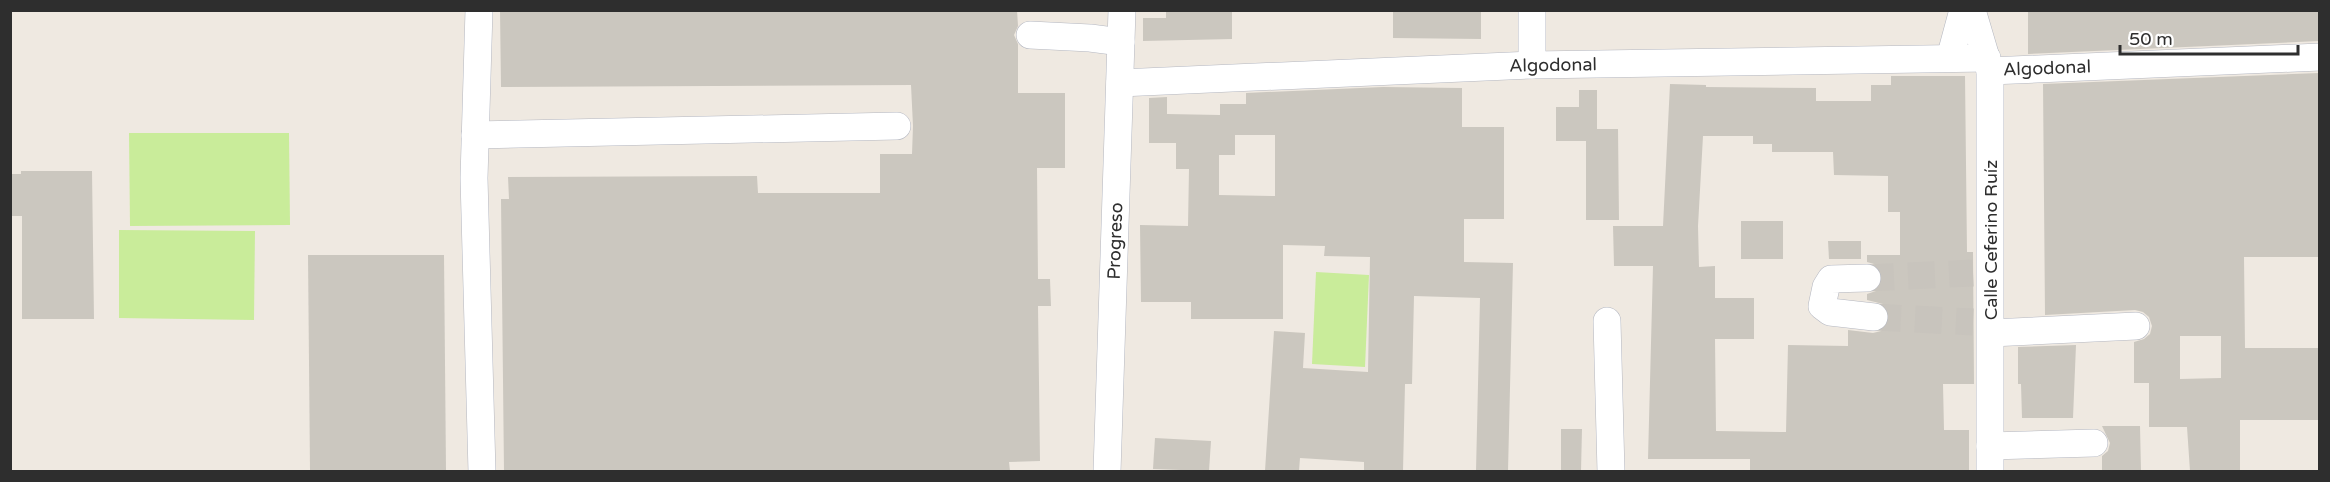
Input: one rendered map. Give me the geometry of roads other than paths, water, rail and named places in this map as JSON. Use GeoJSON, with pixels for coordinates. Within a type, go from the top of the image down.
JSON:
{"type":"FeatureCollection","features":[{"type":"Feature","properties":{"kind":"street"},"geometry":{"type":"LineString","coordinates":[[479,10],[474,178],[482,471]]}},
{"type":"Feature","properties":{"kind":"street","name":"Progreso"},"geometry":{"type":"LineString","coordinates":[[1107,471],[1122,10]]}},
{"type":"Feature","properties":{"kind":"street"},"geometry":{"type":"LineString","coordinates":[[1532,10],[1532,65]]}},
{"type":"Feature","properties":{"kind":"street"},"geometry":{"type":"LineString","coordinates":[[1950,58],[1963,10]]}},
{"type":"Feature","properties":{"kind":"street","name":"Calle Ceferino Ruíz"},"geometry":{"type":"LineString","coordinates":[[1972,10],[1989,65],[1982,273],[1990,459]]}},
{"type":"Feature","properties":{"kind":"street"},"geometry":{"type":"LineString","coordinates":[[1030,34],[1121,42]]}},
{"type":"Feature","properties":{"kind":"street","name":"Algodonal"},"geometry":{"type":"LineString","coordinates":[[1120,83],[1532,65],[1950,58],[1989,65],[2319,57]]}},
{"type":"Feature","properties":{"kind":"street"},"geometry":{"type":"LineString","coordinates":[[475,135],[897,126]]}},
{"type":"Feature","properties":{"kind":"street"},"geometry":{"type":"LineString","coordinates":[[1867,278],[1831,279],[1826,287],[1822,306],[1830,312],[1874,317]]}},
{"type":"Feature","properties":{"kind":"street"},"geometry":{"type":"LineString","coordinates":[[1607,321],[1611,471]]}},
{"type":"Feature","properties":{"kind":"street"},"geometry":{"type":"LineString","coordinates":[[1985,326],[2136,326]]}},
{"type":"Feature","properties":{"kind":"street"},"geometry":{"type":"LineString","coordinates":[[1990,459],[2094,443]]}},
{"type":"Feature","properties":{"kind":"tunnel"},"geometry":{"type":"LineString","coordinates":[[1867,278],[1973,273]]}},
{"type":"Feature","properties":{"kind":"tunnel"},"geometry":{"type":"LineString","coordinates":[[1874,317],[1973,322]]}}]}
